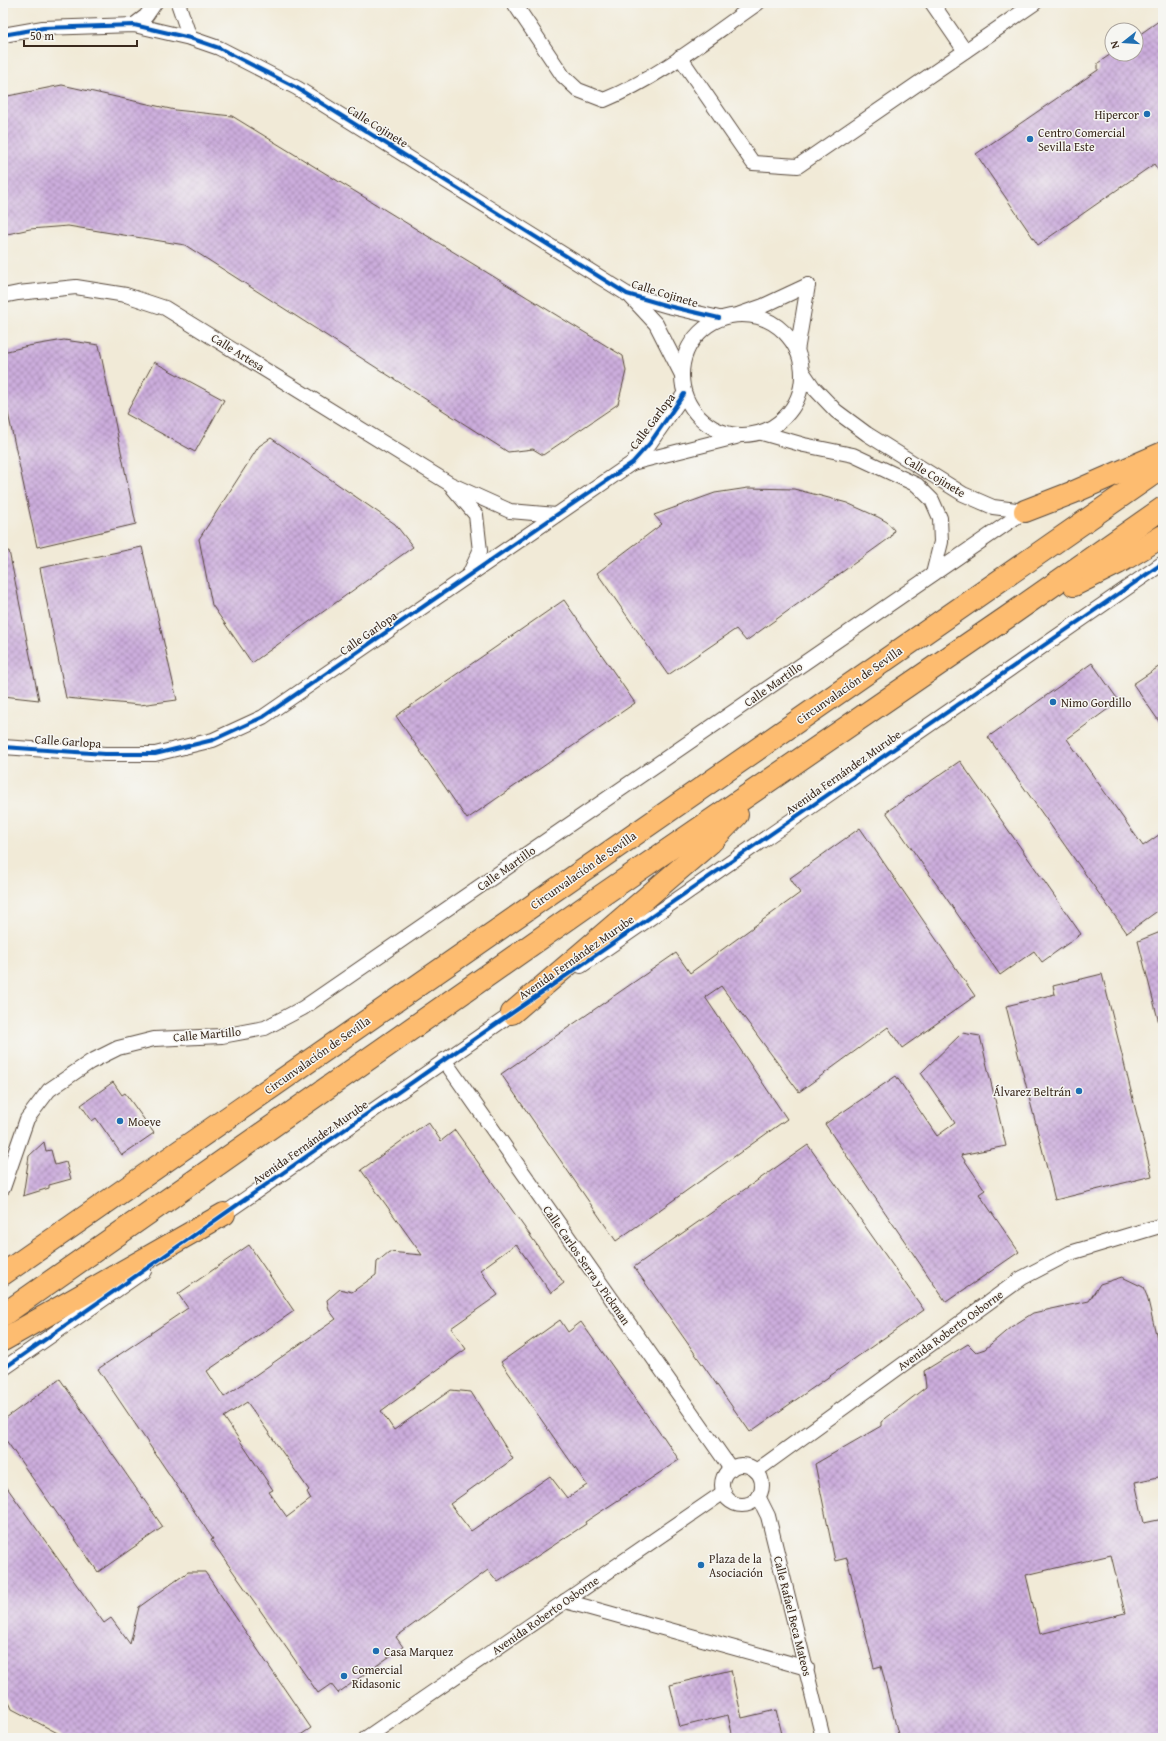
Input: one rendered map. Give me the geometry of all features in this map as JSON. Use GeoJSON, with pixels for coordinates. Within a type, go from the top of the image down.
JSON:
{"type":"FeatureCollection","features":[{"type":"Feature","properties":{"kind":"highway"},"geometry":{"type":"LineString","coordinates":[[1025,511],[1074,492],[1163,453]]}},
{"type":"Feature","properties":{"kind":"highway","name":"Circunvalación de Sevilla"},"geometry":{"type":"LineString","coordinates":[[3,1274],[1163,467]]}},
{"type":"Feature","properties":{"kind":"highway"},"geometry":{"type":"LineString","coordinates":[[3,1315],[598,898],[770,781],[1163,508]]}},
{"type":"Feature","properties":{"kind":"highway"},"geometry":{"type":"LineString","coordinates":[[1006,618],[1118,563],[1163,536]]}},
{"type":"Feature","properties":{"kind":"highway"},"geometry":{"type":"LineString","coordinates":[[512,1013],[710,843],[770,781]]}},
{"type":"Feature","properties":{"kind":"highway"},"geometry":{"type":"LineString","coordinates":[[3,1340],[224,1214]]}},
{"type":"Feature","properties":{"kind":"street"},"geometry":{"type":"LineString","coordinates":[[134,25],[146,16],[155,3]]}},
{"type":"Feature","properties":{"kind":"street"},"geometry":{"type":"LineString","coordinates":[[178,3],[190,38]]}},
{"type":"Feature","properties":{"kind":"street"},"geometry":{"type":"LineString","coordinates":[[514,3],[563,76],[578,90],[604,100],[626,91],[680,57],[758,3]]}},
{"type":"Feature","properties":{"kind":"street"},"geometry":{"type":"LineString","coordinates":[[932,3],[965,51]]}},
{"type":"Feature","properties":{"kind":"street"},"geometry":{"type":"LineString","coordinates":[[680,57],[753,163],[798,166],[1035,3]]}},
{"type":"Feature","properties":{"kind":"street","name":"Calle Cojinete"},"geometry":{"type":"LineString","coordinates":[[3,35],[43,28],[134,25],[190,38],[219,48],[297,88],[627,294],[656,324],[681,373]]}},
{"type":"Feature","properties":{"kind":"street"},"geometry":{"type":"LineString","coordinates":[[740,314],[768,320],[785,332],[797,351],[802,371],[800,392],[791,411],[780,422],[762,433],[741,436],[720,432],[702,422],[694,413],[684,394],[681,373],[688,346],[702,329],[719,318],[740,314],[762,306],[808,285],[797,351]]}},
{"type":"Feature","properties":{"kind":"street","name":"Calle Artesa"},"geometry":{"type":"LineString","coordinates":[[3,296],[76,287],[126,295],[165,308],[450,484],[510,511],[556,515]]}},
{"type":"Feature","properties":{"kind":"street","name":"Calle Cojinete"},"geometry":{"type":"LineString","coordinates":[[627,294],[668,306],[719,318]]}},
{"type":"Feature","properties":{"kind":"street","name":"Calle Cojinete"},"geometry":{"type":"LineString","coordinates":[[802,371],[813,387],[836,411],[867,434],[957,490],[993,507],[1025,511]]}},
{"type":"Feature","properties":{"kind":"street","name":"Calle Garlopa"},"geometry":{"type":"LineString","coordinates":[[3,747],[105,754],[155,754],[213,740],[264,717],[632,463],[650,443],[684,394]]}},
{"type":"Feature","properties":{"kind":"street","name":"Calle Cojinete"},"geometry":{"type":"LineString","coordinates":[[762,433],[804,445],[853,455],[917,485],[932,500],[940,518],[942,542],[933,574]]}},
{"type":"Feature","properties":{"kind":"street","name":"Calle Garlopa"},"geometry":{"type":"LineString","coordinates":[[632,463],[741,436]]}},
{"type":"Feature","properties":{"kind":"street","name":"Calle Artesa"},"geometry":{"type":"LineString","coordinates":[[450,484],[476,514],[480,551],[469,576]]}},
{"type":"Feature","properties":{"kind":"street","name":"Calle Martillo"},"geometry":{"type":"LineString","coordinates":[[3,1188],[27,1120],[49,1090],[90,1062],[118,1048],[154,1038],[222,1036],[265,1028],[303,1008],[1025,511]]}},
{"type":"Feature","properties":{"kind":"street","name":"Avenida Fernández Murube"},"geometry":{"type":"LineString","coordinates":[[3,1369],[444,1060],[1163,563]]}},
{"type":"Feature","properties":{"kind":"street","name":"Calle Carlos Serra y Pickman"},"geometry":{"type":"LineString","coordinates":[[444,1060],[731,1469]]}},
{"type":"Feature","properties":{"kind":"street","name":"Avenida Roberto Osborne"},"geometry":{"type":"LineString","coordinates":[[756,1471],[1022,1278],[1070,1253],[1163,1225]]}},
{"type":"Feature","properties":{"kind":"street"},"geometry":{"type":"LineString","coordinates":[[741,1465],[752,1467],[756,1471],[760,1475],[762,1486],[758,1496],[749,1504],[731,1501],[724,1492],[723,1479],[731,1469],[741,1465]]}},
{"type":"Feature","properties":{"kind":"street","name":"Avenida Roberto Osborne"},"geometry":{"type":"LineString","coordinates":[[366,1738],[724,1492]]}},
{"type":"Feature","properties":{"kind":"street","name":"Calle Rafael Beca Mateos"},"geometry":{"type":"LineString","coordinates":[[758,1496],[768,1516],[807,1668],[823,1738]]}},
{"type":"Feature","properties":{"kind":"street"},"geometry":{"type":"LineString","coordinates":[[565,1601],[807,1668]]}},
{"type":"Feature","properties":{"kind":"building"},"geometry":{"type":"Polygon","coordinates":[[[1163,18],[1163,177],[1154,164],[1038,245],[976,154],[1098,70],[1098,63],[1104,59],[1104,62],[1144,62],[1144,31],[1163,18]]]}},
{"type":"Feature","properties":{"kind":"building"},"geometry":{"type":"Polygon","coordinates":[[[62,85],[175,110],[232,116],[623,356],[626,371],[618,404],[543,455],[533,449],[508,452],[185,245],[68,226],[30,229],[3,235],[3,97],[62,85]]]}},
{"type":"Feature","properties":{"kind":"building"},"geometry":{"type":"Polygon","coordinates":[[[64,340],[99,345],[136,524],[37,547],[3,390],[3,352],[64,340]]]}},
{"type":"Feature","properties":{"kind":"building"},"geometry":{"type":"Polygon","coordinates":[[[154,362],[224,400],[195,452],[126,414],[154,362]]]}},
{"type":"Feature","properties":{"kind":"building"},"geometry":{"type":"Polygon","coordinates":[[[271,438],[395,524],[413,547],[252,663],[212,605],[199,539],[259,446],[271,438]]]}},
{"type":"Feature","properties":{"kind":"building"},"geometry":{"type":"Polygon","coordinates":[[[748,488],[794,489],[847,503],[887,522],[894,530],[891,537],[746,641],[736,629],[668,675],[597,573],[662,524],[654,515],[715,493],[748,488]]]}},
{"type":"Feature","properties":{"kind":"building"},"geometry":{"type":"Polygon","coordinates":[[[142,547],[177,700],[140,705],[66,698],[40,568],[142,547]]]}},
{"type":"Feature","properties":{"kind":"building"},"geometry":{"type":"Polygon","coordinates":[[[9,551],[39,700],[3,696],[3,552],[9,551]]]}},
{"type":"Feature","properties":{"kind":"building"},"geometry":{"type":"Polygon","coordinates":[[[564,600],[635,703],[467,819],[396,716],[564,600]]]}},
{"type":"Feature","properties":{"kind":"building"},"geometry":{"type":"Polygon","coordinates":[[[1092,663],[1119,701],[1067,739],[1143,846],[1163,832],[1163,907],[1127,933],[988,737],[1092,663]]]}},
{"type":"Feature","properties":{"kind":"building"},"geometry":{"type":"Polygon","coordinates":[[[1163,664],[1163,727],[1133,684],[1163,664]]]}},
{"type":"Feature","properties":{"kind":"building"},"geometry":{"type":"Polygon","coordinates":[[[960,761],[1081,934],[1042,962],[1034,951],[1000,975],[886,812],[960,761]]]}},
{"type":"Feature","properties":{"kind":"building"},"geometry":{"type":"Polygon","coordinates":[[[860,828],[975,996],[902,1048],[888,1027],[799,1092],[721,986],[705,997],[787,1119],[616,1241],[501,1074],[676,953],[690,973],[800,893],[790,878],[860,828]]]}},
{"type":"Feature","properties":{"kind":"building"},"geometry":{"type":"Polygon","coordinates":[[[1163,931],[1163,1022],[1159,1023],[1138,941],[1163,931]]]}},
{"type":"Feature","properties":{"kind":"building","name":"Álvarez Beltrán"},"geometry":{"type":"Polygon","coordinates":[[[1102,974],[1152,1176],[1055,1200],[1006,1006],[1055,994],[1053,986],[1102,974]]]}},
{"type":"Feature","properties":{"kind":"building"},"geometry":{"type":"Polygon","coordinates":[[[962,1033],[980,1036],[1006,1146],[961,1155],[985,1190],[979,1194],[1019,1252],[946,1302],[825,1124],[896,1076],[937,1136],[955,1123],[921,1073],[962,1033]]]}},
{"type":"Feature","properties":{"kind":"building"},"geometry":{"type":"Polygon","coordinates":[[[113,1082],[122,1095],[125,1093],[154,1133],[122,1155],[96,1118],[92,1121],[81,1105],[113,1082]]]}},
{"type":"Feature","properties":{"kind":"building"},"geometry":{"type":"Polygon","coordinates":[[[428,1122],[441,1141],[455,1130],[564,1283],[551,1293],[516,1244],[480,1270],[498,1295],[451,1328],[466,1349],[381,1411],[394,1430],[451,1390],[471,1392],[513,1459],[450,1504],[471,1531],[550,1476],[567,1498],[587,1485],[501,1362],[560,1320],[568,1332],[581,1322],[679,1460],[498,1582],[488,1570],[396,1637],[403,1647],[338,1693],[331,1684],[318,1693],[211,1540],[213,1539],[98,1369],[188,1308],[178,1294],[249,1245],[294,1311],[207,1371],[224,1397],[336,1319],[329,1310],[327,1300],[340,1289],[352,1292],[376,1275],[377,1262],[389,1252],[422,1255],[361,1170],[428,1122]],[[247,1402],[224,1417],[273,1490],[269,1492],[287,1517],[311,1499],[307,1492],[309,1490],[247,1402]]]}},
{"type":"Feature","properties":{"kind":"building"},"geometry":{"type":"Polygon","coordinates":[[[44,1142],[46,1151],[51,1150],[55,1165],[66,1162],[71,1179],[49,1185],[49,1188],[23,1196],[29,1156],[44,1142]]]}},
{"type":"Feature","properties":{"kind":"building"},"geometry":{"type":"Polygon","coordinates":[[[808,1145],[924,1310],[750,1432],[634,1267],[808,1145]]]}},
{"type":"Feature","properties":{"kind":"building"},"geometry":{"type":"Polygon","coordinates":[[[1122,1277],[1143,1287],[1147,1296],[1163,1364],[1163,1476],[1135,1482],[1144,1523],[1163,1519],[1163,1738],[899,1738],[881,1666],[874,1668],[847,1558],[835,1561],[815,1464],[881,1426],[881,1422],[926,1387],[924,1371],[968,1344],[976,1352],[985,1349],[1011,1327],[1033,1313],[1089,1301],[1100,1284],[1122,1277]],[[1111,1555],[1026,1575],[1040,1634],[1125,1613],[1111,1555]]]}},
{"type":"Feature","properties":{"kind":"building"},"geometry":{"type":"Polygon","coordinates":[[[60,1379],[163,1527],[98,1572],[3,1436],[3,1420],[60,1379]]]}},
{"type":"Feature","properties":{"kind":"building"},"geometry":{"type":"Polygon","coordinates":[[[3,1482],[104,1623],[111,1618],[130,1644],[139,1607],[188,1572],[205,1572],[311,1728],[296,1738],[67,1738],[12,1709],[3,1689],[3,1482]]]}},
{"type":"Feature","properties":{"kind":"building"},"geometry":{"type":"Polygon","coordinates":[[[731,1670],[742,1718],[776,1710],[783,1738],[733,1738],[728,1715],[680,1727],[670,1685],[731,1670]]]}},
{"type":"Feature","properties":{"kind":"cycle path"},"geometry":{"type":"LineString","coordinates":[[3,35],[43,28],[134,25],[190,38],[219,48],[297,88],[627,294],[668,306],[719,318]]}},
{"type":"Feature","properties":{"kind":"cycle path"},"geometry":{"type":"LineString","coordinates":[[3,747],[105,754],[155,754],[213,740],[263,717],[632,463],[650,443],[684,394]]}},
{"type":"Feature","properties":{"kind":"cycle path"},"geometry":{"type":"LineString","coordinates":[[3,1369],[444,1060],[1163,563]]}},
{"type":"Feature","properties":{"kind":"place","name":"Hipercor"},"geometry":{"type":"Point","coordinates":[1147,114]}},
{"type":"Feature","properties":{"kind":"place","name":"Centro Comercial Sevilla Este"},"geometry":{"type":"Point","coordinates":[1030,139]}},
{"type":"Feature","properties":{"kind":"place","name":"Nimo Gordillo"},"geometry":{"type":"Point","coordinates":[1053,702]}},
{"type":"Feature","properties":{"kind":"place","name":"Álvarez Beltrán"},"geometry":{"type":"Point","coordinates":[1079,1091]}},
{"type":"Feature","properties":{"kind":"place","name":"Moeve"},"geometry":{"type":"Point","coordinates":[120,1121]}},
{"type":"Feature","properties":{"kind":"place","name":"Plaza de la Asociación"},"geometry":{"type":"Point","coordinates":[701,1565]}},
{"type":"Feature","properties":{"kind":"place","name":"Casa Marquez"},"geometry":{"type":"Point","coordinates":[376,1651]}},
{"type":"Feature","properties":{"kind":"place","name":"Comercial Ridasonic"},"geometry":{"type":"Point","coordinates":[344,1676]}}]}
